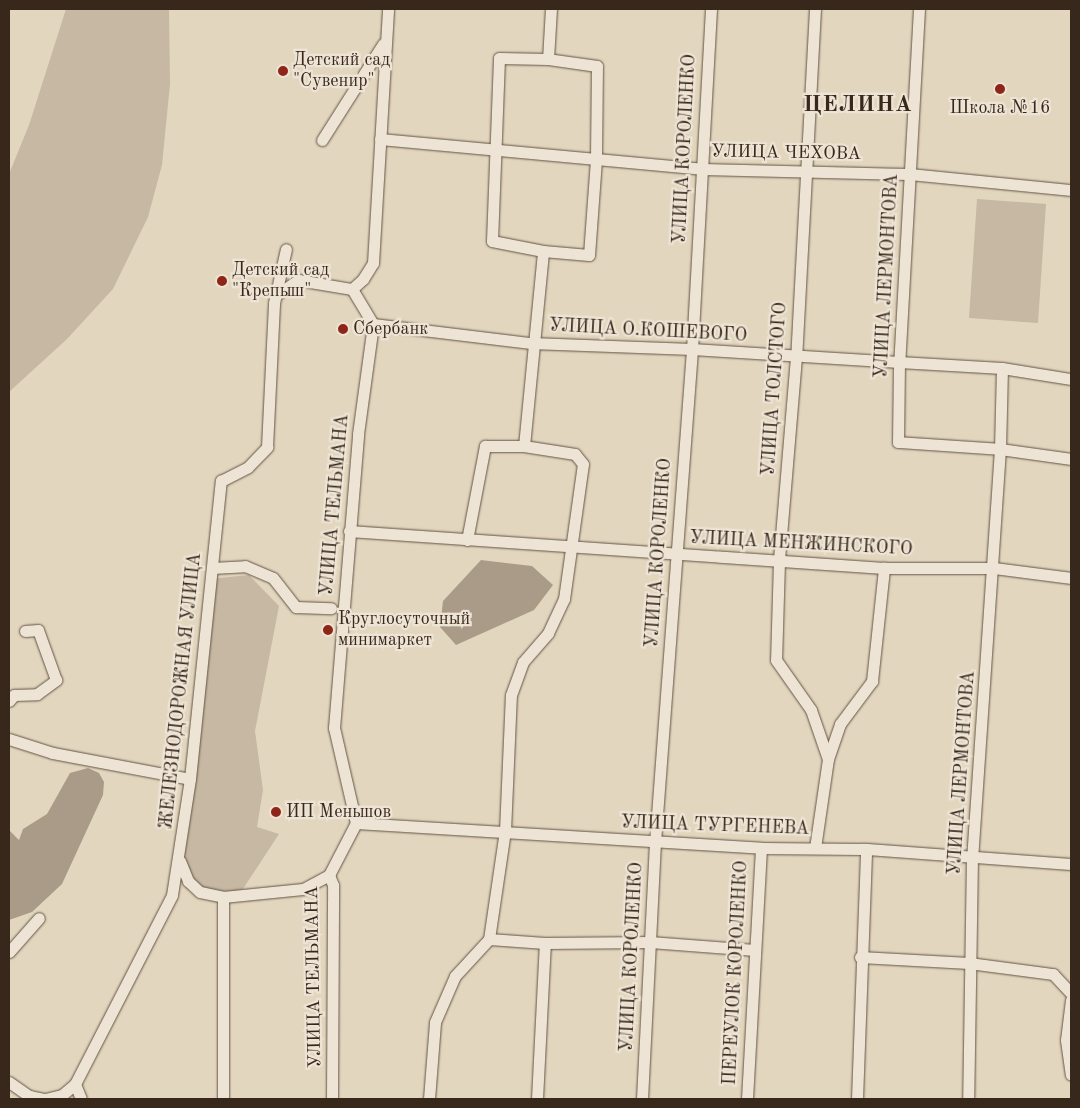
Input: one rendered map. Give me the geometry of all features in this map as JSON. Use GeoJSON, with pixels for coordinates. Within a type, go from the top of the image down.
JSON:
{"type":"FeatureCollection","features":[{"type":"Feature","properties":{"kind":"street"},"geometry":{"type":"LineString","coordinates":[[352,289],[363,279],[373,263],[388,9]]}},
{"type":"Feature","properties":{"kind":"street"},"geometry":{"type":"LineString","coordinates":[[548,60],[551,9]]}},
{"type":"Feature","properties":{"kind":"street","name":"УЛИЦА КОРОЛЕНКО"},"geometry":{"type":"LineString","coordinates":[[642,1099],[655,842],[692,348],[711,9]]}},
{"type":"Feature","properties":{"kind":"street","name":"УЛИЦА ТОЛСТОГО"},"geometry":{"type":"LineString","coordinates":[[815,9],[808,169],[796,357],[779,561],[776,660],[811,710],[828,759]]}},
{"type":"Feature","properties":{"kind":"street","name":"УЛИЦА ЛЕРМОНТОВА"},"geometry":{"type":"LineString","coordinates":[[919,9],[899,362],[898,442],[1000,449],[1071,459]]}},
{"type":"Feature","properties":{"kind":"street"},"geometry":{"type":"LineString","coordinates":[[322,140],[385,42]]}},
{"type":"Feature","properties":{"kind":"street"},"geometry":{"type":"LineString","coordinates":[[499,58],[548,60],[597,66],[596,159],[589,255],[543,251],[492,240],[499,58]]}},
{"type":"Feature","properties":{"kind":"street","name":"УЛИЦА ЧЕХОВА"},"geometry":{"type":"LineString","coordinates":[[380,139],[702,168],[808,169],[910,174],[1071,190]]}},
{"type":"Feature","properties":{"kind":"street","name":"ЖЕЛЕЗНОДОРОЖНАЯ УЛИЦА"},"geometry":{"type":"LineString","coordinates":[[75,1084],[172,895],[180,861],[190,779],[221,481],[248,467],[267,446],[276,295],[286,249]]}},
{"type":"Feature","properties":{"kind":"street"},"geometry":{"type":"LineString","coordinates":[[524,446],[532,343],[543,251]]}},
{"type":"Feature","properties":{"kind":"street"},"geometry":{"type":"LineString","coordinates":[[276,295],[298,280],[352,289],[373,324]]}},
{"type":"Feature","properties":{"kind":"street","name":"УЛИЦА О.КОШЕВОГО"},"geometry":{"type":"LineString","coordinates":[[373,324],[532,343],[692,348],[796,357],[1002,368],[1071,379]]}},
{"type":"Feature","properties":{"kind":"street","name":"УЛИЦА ТЕЛЬМАНА"},"geometry":{"type":"LineString","coordinates":[[332,1099],[333,885],[329,875],[356,824],[334,728],[350,531],[373,324]]}},
{"type":"Feature","properties":{"kind":"street","name":"УЛИЦА ЛЕРМОНТОВА"},"geometry":{"type":"LineString","coordinates":[[968,1099],[968,963],[972,857],[994,568],[1002,368]]}},
{"type":"Feature","properties":{"kind":"street"},"geometry":{"type":"LineString","coordinates":[[429,1099],[435,1022],[456,976],[489,939],[505,831],[511,695],[523,662],[548,633],[564,599],[573,548],[583,464],[575,454],[524,446],[485,446],[467,540]]}},
{"type":"Feature","properties":{"kind":"street","name":"УЛИЦА МЕНЖИНСКОГО"},"geometry":{"type":"LineString","coordinates":[[350,531],[676,556],[884,568],[994,568],[1071,578]]}},
{"type":"Feature","properties":{"kind":"street"},"geometry":{"type":"LineString","coordinates":[[212,568],[245,566],[273,578],[296,607],[331,608]]}},
{"type":"Feature","properties":{"kind":"street","name":"УЛИЦА ТОЛСТОГО"},"geometry":{"type":"LineString","coordinates":[[815,848],[828,759],[840,724],[872,681],[884,568]]}},
{"type":"Feature","properties":{"kind":"street"},"geometry":{"type":"LineString","coordinates":[[9,701],[14,695],[37,694],[56,680],[38,630],[25,631]]}},
{"type":"Feature","properties":{"kind":"street"},"geometry":{"type":"LineString","coordinates":[[9,739],[53,754],[190,779]]}},
{"type":"Feature","properties":{"kind":"street","name":"УЛИЦА ТУРГЕНЕВА"},"geometry":{"type":"LineString","coordinates":[[356,824],[505,831],[761,848],[866,849],[1071,864]]}},
{"type":"Feature","properties":{"kind":"street","name":"ПЕРЕУЛОК КОРОЛЕНКО"},"geometry":{"type":"LineString","coordinates":[[747,1099],[761,848]]}},
{"type":"Feature","properties":{"kind":"street"},"geometry":{"type":"LineString","coordinates":[[857,1099],[860,957],[866,849]]}},
{"type":"Feature","properties":{"kind":"street"},"geometry":{"type":"LineString","coordinates":[[180,861],[188,881],[200,892],[223,897],[303,889],[329,875]]}},
{"type":"Feature","properties":{"kind":"street"},"geometry":{"type":"LineString","coordinates":[[223,897],[224,1099]]}},
{"type":"Feature","properties":{"kind":"street"},"geometry":{"type":"LineString","coordinates":[[9,952],[39,918]]}},
{"type":"Feature","properties":{"kind":"street"},"geometry":{"type":"LineString","coordinates":[[489,939],[545,943],[650,942],[755,950]]}},
{"type":"Feature","properties":{"kind":"street"},"geometry":{"type":"LineString","coordinates":[[537,1099],[545,943]]}},
{"type":"Feature","properties":{"kind":"street"},"geometry":{"type":"LineString","coordinates":[[860,957],[968,963],[1054,974],[1071,993]]}},
{"type":"Feature","properties":{"kind":"street"},"geometry":{"type":"LineString","coordinates":[[1071,1000],[1066,1040],[1071,1074]]}},
{"type":"Feature","properties":{"kind":"street"},"geometry":{"type":"LineString","coordinates":[[9,1082],[28,1098],[45,1099],[62,1095],[75,1084],[81,1099]]}},
{"type":"Feature","properties":{"kind":"shaded area"},"geometry":{"type":"Polygon","coordinates":[[[66,9],[169,9],[170,84],[162,165],[148,217],[113,289],[67,339],[9,392],[9,174],[29,125],[66,9]]]}},
{"type":"Feature","properties":{"kind":"shaded area"},"geometry":{"type":"Polygon","coordinates":[[[977,199],[1046,204],[1038,323],[969,318],[977,199]]]}},
{"type":"Feature","properties":{"kind":"shaded area"},"geometry":{"type":"Polygon","coordinates":[[[481,560],[532,566],[553,585],[534,610],[456,645],[440,627],[443,601],[481,560]]]}},
{"type":"Feature","properties":{"kind":"shaded area"},"geometry":{"type":"Polygon","coordinates":[[[249,575],[279,606],[255,731],[263,790],[257,827],[279,834],[241,892],[213,891],[197,887],[180,861],[210,579],[249,575]]]}},
{"type":"Feature","properties":{"kind":"shaded area"},"geometry":{"type":"Polygon","coordinates":[[[88,768],[99,773],[104,782],[103,795],[62,884],[32,912],[9,920],[9,830],[19,840],[23,829],[47,814],[70,773],[88,768]]]}},
{"type":"Feature","properties":{"kind":"place","name":"Детский сад \"Сувенир\""},"geometry":{"type":"Point","coordinates":[283,71]}},
{"type":"Feature","properties":{"kind":"place","name":"Школа №16"},"geometry":{"type":"Point","coordinates":[1000,89]}},
{"type":"Feature","properties":{"kind":"place","name":"Детский сад \"Крепыш\""},"geometry":{"type":"Point","coordinates":[222,281]}},
{"type":"Feature","properties":{"kind":"place","name":"Сбербанк"},"geometry":{"type":"Point","coordinates":[343,329]}},
{"type":"Feature","properties":{"kind":"place","name":"Круглосуточный минимаркет"},"geometry":{"type":"Point","coordinates":[328,630]}},
{"type":"Feature","properties":{"kind":"place","name":"ИП Меньшов"},"geometry":{"type":"Point","coordinates":[276,812]}},
{"type":"Feature","properties":{"kind":"district","name":"ЦЕЛИНА"},"geometry":{"type":"Point","coordinates":[858,106]}}]}
